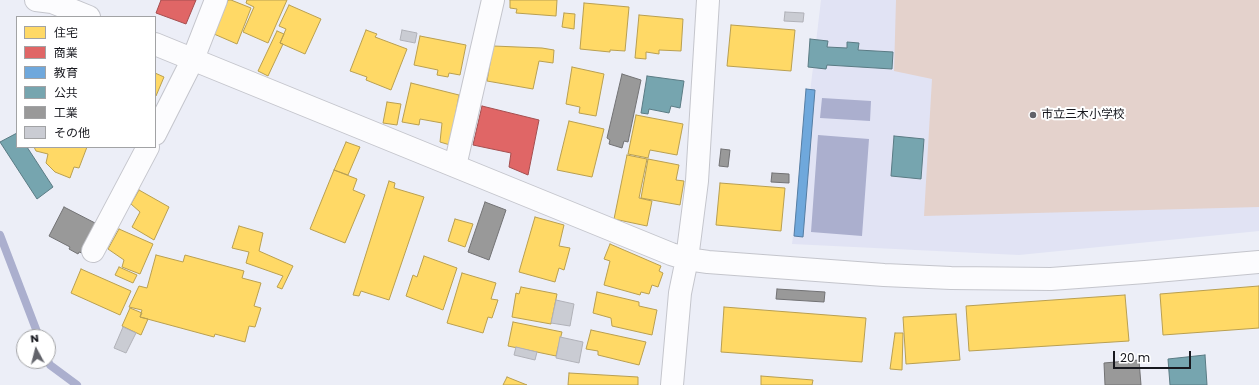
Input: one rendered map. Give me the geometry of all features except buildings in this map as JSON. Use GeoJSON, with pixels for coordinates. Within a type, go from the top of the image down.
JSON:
{"type":"FeatureCollection","features":[{"type":"Feature","properties":{"kind":"street"},"geometry":{"type":"LineString","coordinates":[[36,0],[52,2],[87,16]]}},
{"type":"Feature","properties":{"kind":"street"},"geometry":{"type":"LineString","coordinates":[[156,132],[193,60],[216,0]]}},
{"type":"Feature","properties":{"kind":"street"},"geometry":{"type":"LineString","coordinates":[[455,166],[493,0]]}},
{"type":"Feature","properties":{"kind":"street"},"geometry":{"type":"LineString","coordinates":[[672,385],[680,293],[687,259],[697,181],[708,0]]}},
{"type":"Feature","properties":{"kind":"street"},"geometry":{"type":"LineString","coordinates":[[156,44],[687,259],[708,262],[884,275],[951,278],[1051,279],[1259,262]]}},
{"type":"Feature","properties":{"kind":"street"},"geometry":{"type":"LineString","coordinates":[[93,251],[147,148]]}},
{"type":"Feature","properties":{"kind":"shaded area","name":"市立三木小学校"},"geometry":{"type":"Polygon","coordinates":[[[821,0],[1259,0],[1259,231],[1019,255],[792,244],[821,0]]]}},
{"type":"Feature","properties":{"kind":"shaded area","name":"市立三木小学校"},"geometry":{"type":"Polygon","coordinates":[[[896,0],[1259,0],[1259,207],[924,216],[932,79],[894,71],[896,0]]]}},
{"type":"Feature","properties":{"kind":"water"},"geometry":{"type":"Polygon","coordinates":[[[822,98],[871,101],[870,121],[820,118],[822,98]]]}},
{"type":"Feature","properties":{"kind":"water"},"geometry":{"type":"Polygon","coordinates":[[[818,135],[869,139],[862,236],[811,232],[818,135]]]}},
{"type":"Feature","properties":{"kind":"waterway"},"geometry":{"type":"LineString","coordinates":[[0,235],[36,329]]}},
{"type":"Feature","properties":{"kind":"waterway"},"geometry":{"type":"LineString","coordinates":[[55,369],[77,385]]}},
{"type":"Feature","properties":{"kind":"place","name":"市立三木小学校"},"geometry":{"type":"Point","coordinates":[1033,115]}}]}
